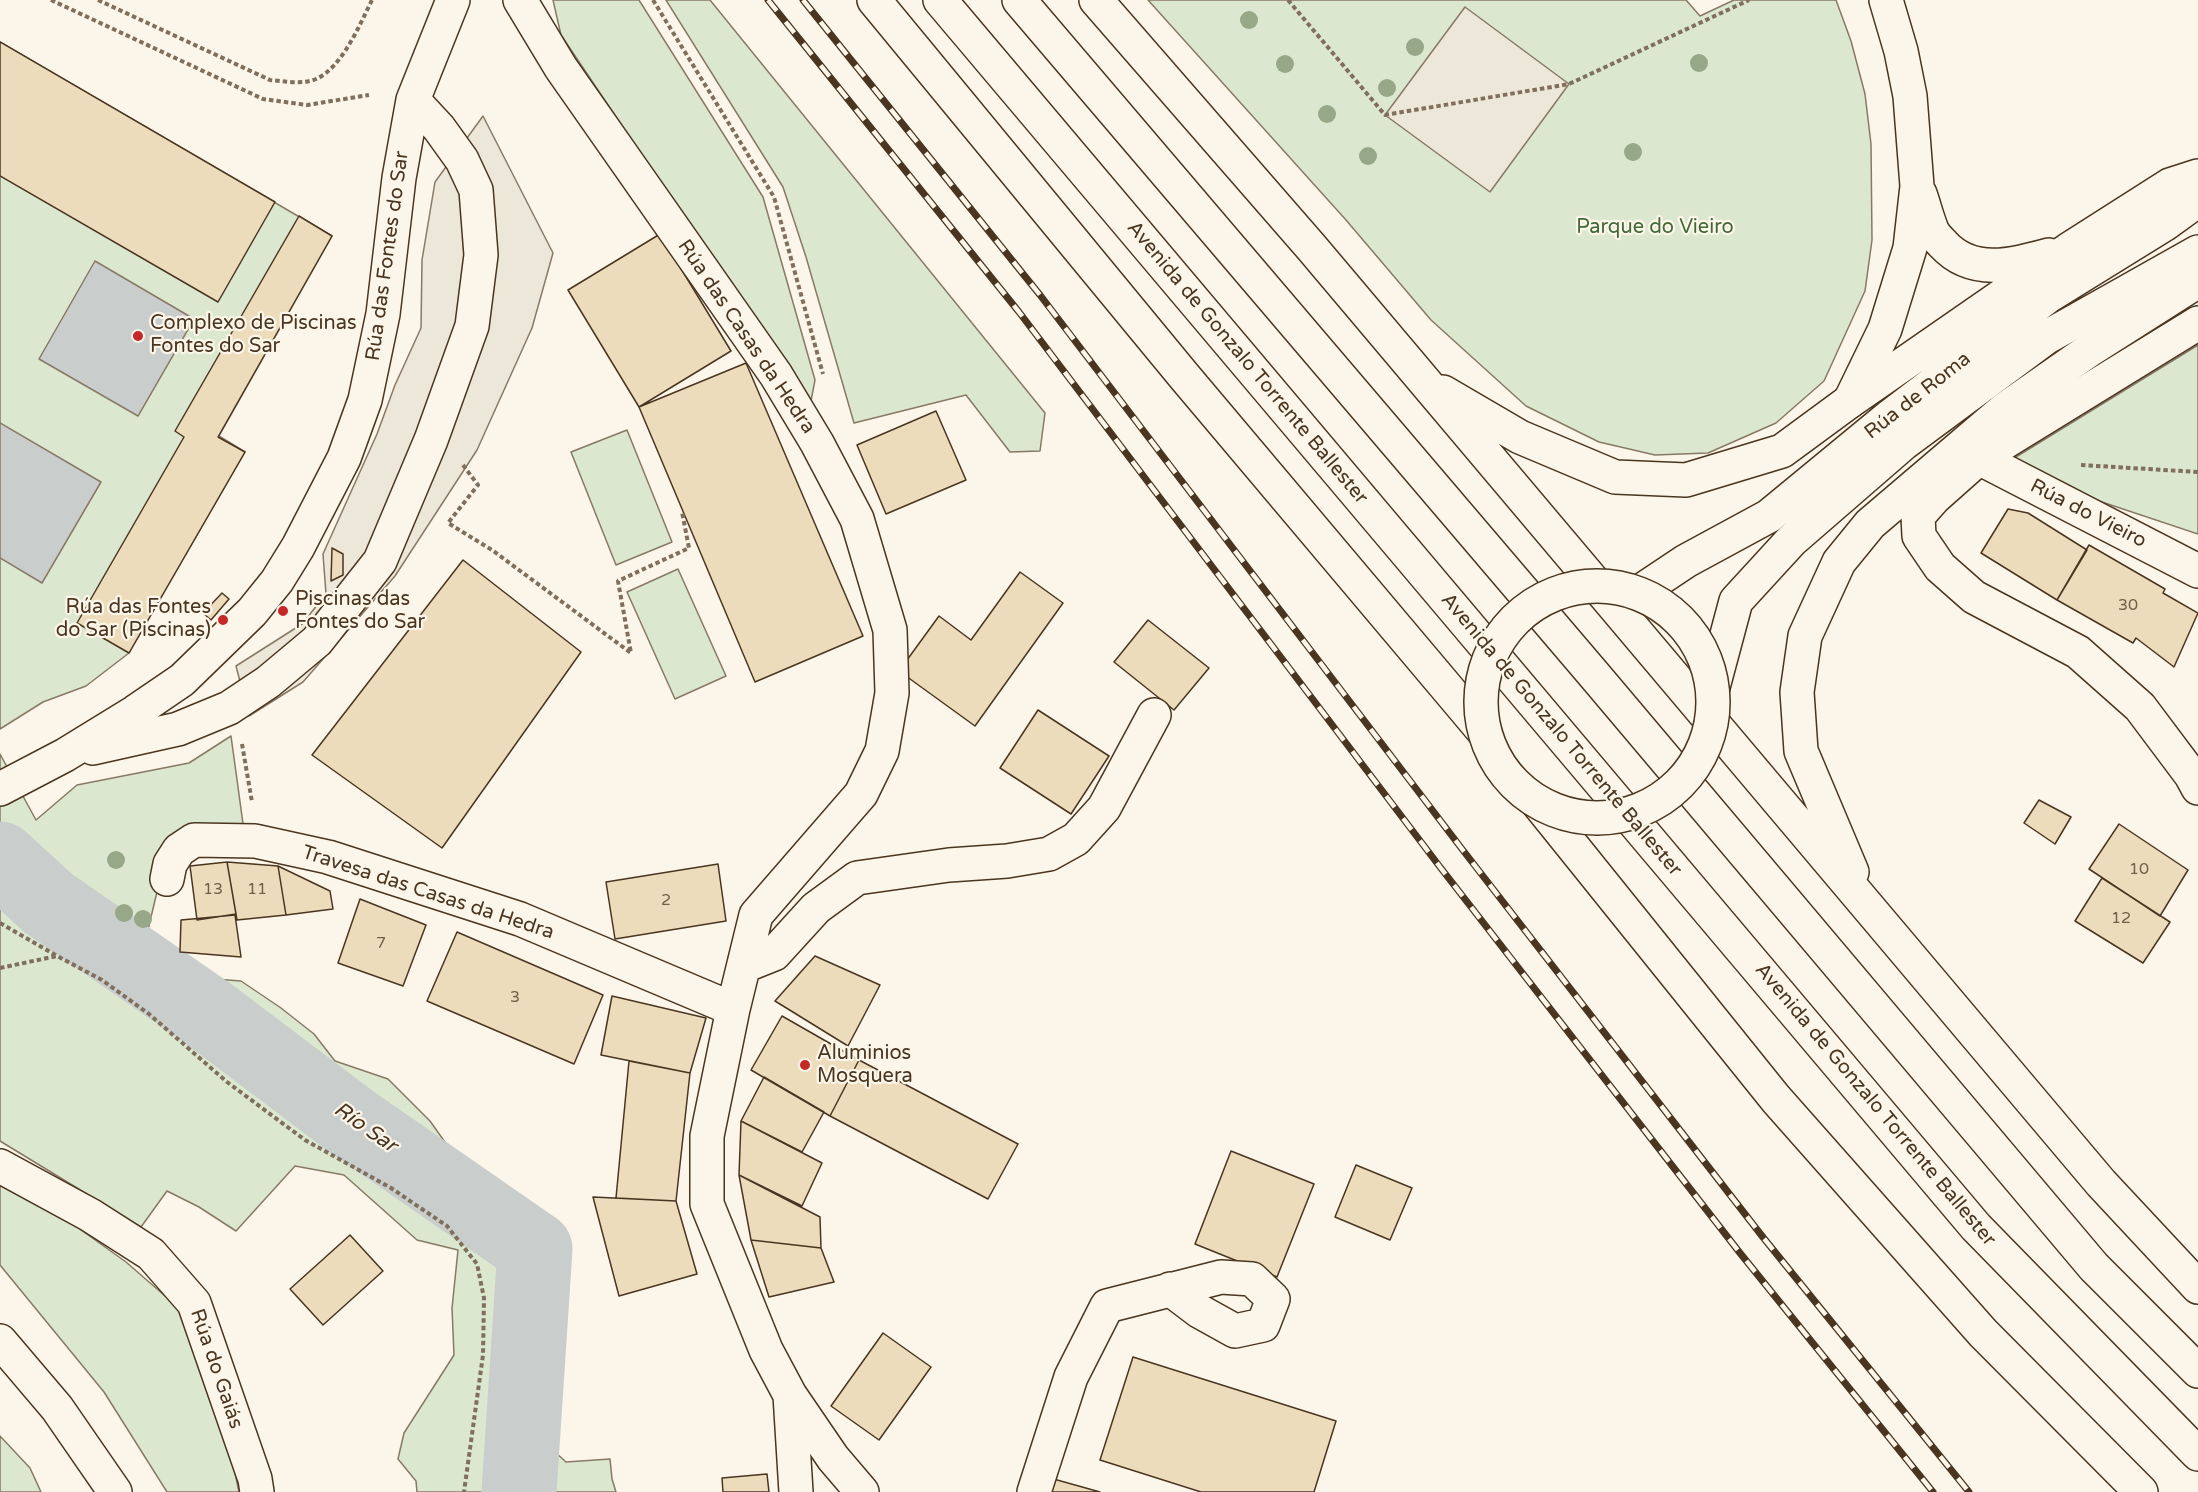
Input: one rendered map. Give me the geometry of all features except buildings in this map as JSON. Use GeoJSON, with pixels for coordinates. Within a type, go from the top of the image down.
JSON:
{"type":"FeatureCollection","features":[{"type":"Feature","properties":{"kind":"main road","name":"Rúa das Fontes do Sar"},"geometry":{"type":"LineString","coordinates":[[0,789],[65,754],[135,712],[190,672],[252,612],[277,581],[298,547],[344,458],[365,400],[383,314],[399,178],[413,100],[453,0]]}},
{"type":"Feature","properties":{"kind":"main road","name":"Rúa das Casas da Hedra"},"geometry":{"type":"LineString","coordinates":[[520,0],[561,68],[776,375],[817,443],[857,519],[890,630],[892,693],[882,751],[861,794],[756,915],[733,1009],[707,1136],[707,1204],[766,1350],[790,1395],[833,1458],[861,1492]]}},
{"type":"Feature","properties":{"kind":"main road"},"geometry":{"type":"LineString","coordinates":[[874,0],[1184,376],[1485,733]]}},
{"type":"Feature","properties":{"kind":"main road","name":"Avenida de Gonzalo Torrente Ballester"},"geometry":{"type":"LineString","coordinates":[[940,0],[1976,1227],[2198,1454]]}},
{"type":"Feature","properties":{"kind":"main road"},"geometry":{"type":"LineString","coordinates":[[1019,0],[2094,1267],[2198,1371]]}},
{"type":"Feature","properties":{"kind":"main road"},"geometry":{"type":"LineString","coordinates":[[1096,0],[1312,248],[2101,1183],[2198,1287]]}},
{"type":"Feature","properties":{"kind":"main road"},"geometry":{"type":"LineString","coordinates":[[1850,400],[1885,329],[1910,248],[1917,186],[1910,96],[1890,2]]}},
{"type":"Feature","properties":{"kind":"main road"},"geometry":{"type":"LineString","coordinates":[[65,754],[178,729],[229,708],[268,682],[317,641],[380,561],[431,440],[472,326],[481,255],[476,190],[462,160],[432,119],[413,100]]}},
{"type":"Feature","properties":{"kind":"main road","name":"Rúa de Roma"},"geometry":{"type":"LineString","coordinates":[[1422,380],[1520,437],[1615,477],[1686,480],[1782,451],[1850,400],[2068,250],[2170,185],[2198,176]]}},
{"type":"Feature","properties":{"kind":"main road"},"geometry":{"type":"LineString","coordinates":[[1917,186],[1932,232],[1946,248],[1964,261],[1981,265],[2013,264],[2068,250]]}},
{"type":"Feature","properties":{"kind":"main road","name":"Rúa de Roma"},"geometry":{"type":"LineString","coordinates":[[1713,687],[1736,602],[1896,430],[2047,297],[2164,224],[2198,200]]}},
{"type":"Feature","properties":{"kind":"main road","name":"Rúa de Roma"},"geometry":{"type":"LineString","coordinates":[[1638,593],[1686,561],[1769,516],[1896,430],[2047,337],[2198,252]]}},
{"type":"Feature","properties":{"kind":"main road"},"geometry":{"type":"LineString","coordinates":[[1864,901],[1801,752],[1797,692],[1805,636],[1839,562],[1870,524],[2005,409],[2091,349],[2198,281]]}},
{"type":"Feature","properties":{"kind":"main road"},"geometry":{"type":"LineString","coordinates":[[2198,323],[1979,458],[1934,498],[1918,516],[1919,536],[1940,567],[1974,597],[2078,652],[2140,707],[2191,775],[2198,788]]}},
{"type":"Feature","properties":{"kind":"main road","name":"Rúa do Vieiro"},"geometry":{"type":"LineString","coordinates":[[1979,458],[2198,571]]}},
{"type":"Feature","properties":{"kind":"main road"},"geometry":{"type":"LineString","coordinates":[[1537,802],[1572,816],[1609,819],[1645,809],[1669,794],[1677,788],[1699,759],[1712,724],[1713,687],[1704,657],[1689,629],[1666,608],[1638,593],[1603,586],[1567,589],[1533,604],[1506,629],[1488,660],[1481,696],[1485,733],[1496,760],[1514,784],[1537,802],[1776,1099],[1983,1333],[2141,1492]]}},
{"type":"Feature","properties":{"kind":"main road"},"geometry":{"type":"LineString","coordinates":[[744,966],[774,954],[816,908],[857,878],[949,865],[1007,861],[1048,854],[1076,839],[1104,808],[1154,716]]}},
{"type":"Feature","properties":{"kind":"main road","name":"Travesa das Casas da Hedra"},"geometry":{"type":"LineString","coordinates":[[167,879],[170,864],[179,850],[194,840],[255,842],[327,857],[520,919],[733,1009]]}},
{"type":"Feature","properties":{"kind":"main road","name":"Rúa do Gaiás"},"geometry":{"type":"LineString","coordinates":[[0,1166],[90,1215],[151,1254],[194,1303],[255,1479],[257,1492]]}},
{"type":"Feature","properties":{"kind":"main road"},"geometry":{"type":"LineString","coordinates":[[1034,1492],[1071,1377],[1107,1306],[1170,1289]]}},
{"type":"Feature","properties":{"kind":"main road"},"geometry":{"type":"LineString","coordinates":[[0,1341],[57,1408],[115,1492]]}},
{"type":"Feature","properties":{"kind":"main road"},"geometry":{"type":"LineString","coordinates":[[790,1395],[796,1492]]}},
{"type":"Feature","properties":{"kind":"path"},"geometry":{"type":"LineString","coordinates":[[51,0],[264,99],[307,105],[369,95]]}},
{"type":"Feature","properties":{"kind":"path"},"geometry":{"type":"LineString","coordinates":[[98,0],[270,80],[293,82],[316,79],[330,69],[344,52],[372,0]]}},
{"type":"Feature","properties":{"kind":"path"},"geometry":{"type":"LineString","coordinates":[[653,0],[774,197],[825,382]]}},
{"type":"Feature","properties":{"kind":"path"},"geometry":{"type":"LineString","coordinates":[[1288,0],[1385,115],[1569,84],[1749,0]]}},
{"type":"Feature","properties":{"kind":"path"},"geometry":{"type":"LineString","coordinates":[[462,465],[478,485],[448,523],[492,550],[631,653],[618,581],[688,548],[682,512]]}},
{"type":"Feature","properties":{"kind":"path"},"geometry":{"type":"LineString","coordinates":[[2070,465],[2198,472]]}},
{"type":"Feature","properties":{"kind":"path"},"geometry":{"type":"LineString","coordinates":[[244,750],[251,788]]}},
{"type":"Feature","properties":{"kind":"path"},"geometry":{"type":"LineString","coordinates":[[0,923],[102,980],[149,1014],[227,1082],[305,1140],[391,1188],[447,1226],[477,1264],[484,1298],[483,1355],[464,1492]]}},
{"type":"Feature","properties":{"kind":"path"},"geometry":{"type":"LineString","coordinates":[[0,968],[57,956]]}},
{"type":"Feature","properties":{"kind":"green space"},"geometry":{"type":"Polygon","coordinates":[[[553,0],[639,0],[763,197],[815,380],[810,406],[561,35],[553,0]]]}},
{"type":"Feature","properties":{"kind":"green space"},"geometry":{"type":"Polygon","coordinates":[[[666,0],[710,0],[1045,413],[1040,451],[1010,452],[966,395],[854,423],[806,257],[783,187],[666,0]]]}},
{"type":"Feature","properties":{"kind":"green space","name":"Parque do Vieiro"},"geometry":{"type":"Polygon","coordinates":[[[1148,0],[1686,0],[1700,16],[1734,0],[1836,0],[1851,41],[1865,94],[1871,144],[1872,240],[1865,291],[1824,381],[1776,423],[1708,453],[1655,455],[1599,442],[1526,406],[1431,320],[1346,220],[1148,0]]]}},
{"type":"Feature","properties":{"kind":"green space","name":"Complexo de Piscinas Fontes do Sar"},"geometry":{"type":"Polygon","coordinates":[[[0,42],[332,236],[219,436],[245,452],[129,653],[86,686],[43,702],[0,729],[0,42]]]}},
{"type":"Feature","properties":{"kind":"green space"},"geometry":{"type":"Polygon","coordinates":[[[2198,345],[2198,534],[2015,473],[2011,460],[2198,345]]]}},
{"type":"Feature","properties":{"kind":"green space"},"geometry":{"type":"Polygon","coordinates":[[[627,430],[672,542],[616,565],[571,452],[627,430]]]}},
{"type":"Feature","properties":{"kind":"green space"},"geometry":{"type":"Polygon","coordinates":[[[678,569],[726,676],[675,699],[627,592],[678,569]]]}},
{"type":"Feature","properties":{"kind":"green space"},"geometry":{"type":"Polygon","coordinates":[[[231,736],[244,831],[169,841],[143,951],[170,972],[189,977],[241,981],[314,1034],[335,1061],[388,1079],[430,1121],[457,1159],[489,1176],[549,1245],[542,1396],[544,1442],[566,1462],[610,1459],[616,1492],[417,1492],[416,1481],[398,1459],[404,1433],[454,1355],[452,1308],[458,1250],[417,1240],[344,1175],[295,1166],[236,1231],[199,1207],[167,1191],[141,1227],[0,1141],[0,754],[36,820],[77,785],[189,763],[231,736]]]}},
{"type":"Feature","properties":{"kind":"green space"},"geometry":{"type":"Polygon","coordinates":[[[0,1185],[70,1222],[126,1262],[187,1315],[234,1468],[239,1492],[167,1492],[104,1392],[0,1265],[0,1185]]]}},
{"type":"Feature","properties":{"kind":"green space"},"geometry":{"type":"Polygon","coordinates":[[[0,1436],[30,1468],[41,1492],[0,1492],[0,1436]]]}},
{"type":"Feature","properties":{"kind":"shaded area"},"geometry":{"type":"Polygon","coordinates":[[[1465,7],[1569,84],[1490,192],[1385,115],[1465,7]]]}},
{"type":"Feature","properties":{"kind":"shaded area"},"geometry":{"type":"Polygon","coordinates":[[[483,116],[553,253],[532,328],[477,450],[395,576],[303,682],[249,716],[236,666],[302,624],[326,594],[323,554],[377,434],[395,385],[421,328],[422,260],[435,182],[483,116]]]}},
{"type":"Feature","properties":{"kind":"shaded area"},"geometry":{"type":"Polygon","coordinates":[[[95,261],[194,319],[138,416],[39,359],[95,261]]]}},
{"type":"Feature","properties":{"kind":"shaded area"},"geometry":{"type":"Polygon","coordinates":[[[0,423],[101,482],[42,583],[0,558],[0,423]]]}},
{"type":"Feature","properties":{"kind":"waterway","name":"Río Sar"},"geometry":{"type":"LineString","coordinates":[[0,859],[48,903],[206,1012],[349,1120],[535,1249],[519,1492]]}},
{"type":"Feature","properties":{"kind":"railway"},"geometry":{"type":"LineString","coordinates":[[768,0],[1019,312],[1440,867],[1740,1253],[1933,1492]]}},
{"type":"Feature","properties":{"kind":"railway"},"geometry":{"type":"LineString","coordinates":[[803,0],[1040,295],[1462,849],[1762,1236],[1969,1492]]}},
{"type":"Feature","properties":{"kind":"place","name":"Complexo de Piscinas Fontes do Sar"},"geometry":{"type":"Point","coordinates":[138,336]}},
{"type":"Feature","properties":{"kind":"place","name":"Piscinas das Fontes do Sar"},"geometry":{"type":"Point","coordinates":[283,611]}},
{"type":"Feature","properties":{"kind":"place","name":"Rúa das Fontes do Sar (Piscinas)"},"geometry":{"type":"Point","coordinates":[223,620]}},
{"type":"Feature","properties":{"kind":"place","name":"Aluminios Mosquera"},"geometry":{"type":"Point","coordinates":[805,1065]}}]}
